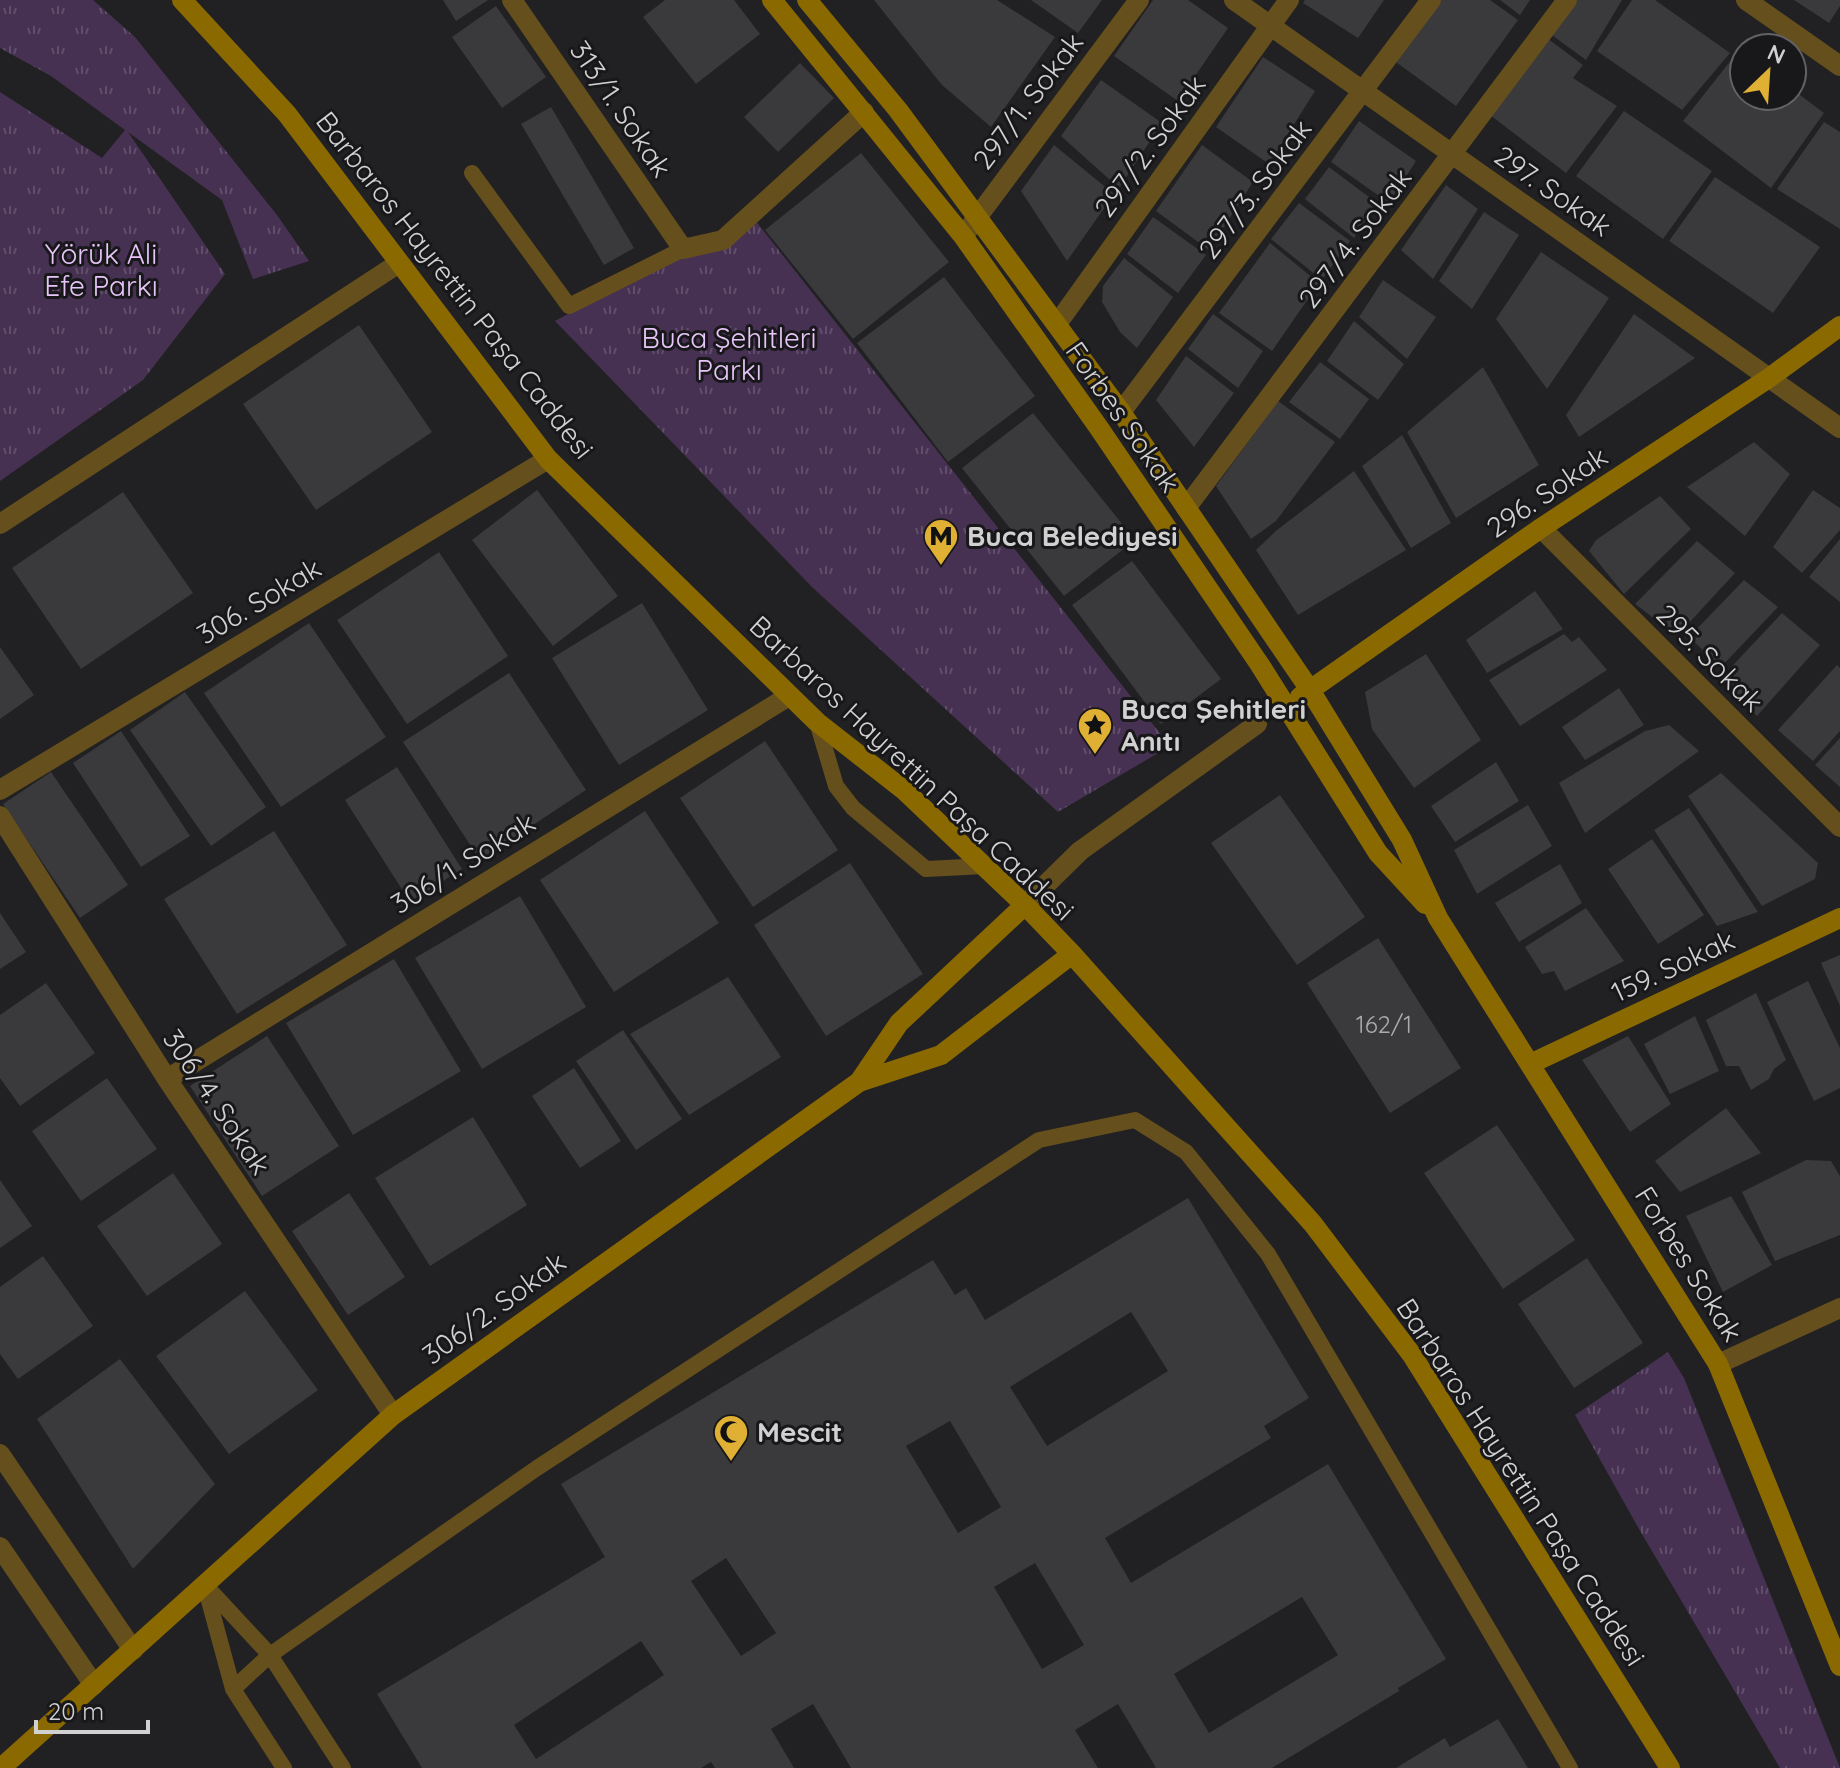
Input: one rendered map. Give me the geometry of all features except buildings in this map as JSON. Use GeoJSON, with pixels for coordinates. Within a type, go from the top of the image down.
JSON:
{"type":"FeatureCollection","features":[{"type":"Feature","properties":{"kind":"main road","name":"Barbaros Hayrettin Paşa Caddesi"},"geometry":{"type":"LineString","coordinates":[[182,0],[287,114],[548,459],[789,696],[905,791],[1025,905],[1313,1224],[1412,1355],[1670,1768]]}},
{"type":"Feature","properties":{"kind":"main road","name":"Forbes Sokak"},"geometry":{"type":"LineString","coordinates":[[772,0],[963,236],[1107,440],[1286,705],[1378,853],[1438,918]]}},
{"type":"Feature","properties":{"kind":"main road","name":"Forbes Sokak"},"geometry":{"type":"LineString","coordinates":[[807,0],[898,110],[1057,324],[1121,412],[1310,690],[1402,840],[1438,918],[1718,1364],[1840,1666]]}},
{"type":"Feature","properties":{"kind":"main road","name":"296. Sokak"},"geometry":{"type":"LineString","coordinates":[[1286,705],[1541,528],[1769,378],[1840,326]]}},
{"type":"Feature","properties":{"kind":"main road","name":"306/2. Sokak"},"geometry":{"type":"LineString","coordinates":[[1,1768],[393,1415],[859,1082],[899,1023],[1025,905]]}},
{"type":"Feature","properties":{"kind":"main road","name":"159. Sokak"},"geometry":{"type":"LineString","coordinates":[[1530,1064],[1840,918]]}},
{"type":"Feature","properties":{"kind":"main road"},"geometry":{"type":"LineString","coordinates":[[859,1082],[941,1055],[1072,954]]}},
{"type":"Feature","properties":{"kind":"street","name":"313/1. Sokak"},"geometry":{"type":"LineString","coordinates":[[512,0],[683,249]]}},
{"type":"Feature","properties":{"kind":"street","name":"297/1. Sokak"},"geometry":{"type":"LineString","coordinates":[[963,236],[1139,0]]}},
{"type":"Feature","properties":{"kind":"street","name":"297. Sokak"},"geometry":{"type":"LineString","coordinates":[[1234,0],[1840,428]]}},
{"type":"Feature","properties":{"kind":"street","name":"297/2. Sokak"},"geometry":{"type":"LineString","coordinates":[[1057,324],[1289,0]]}},
{"type":"Feature","properties":{"kind":"street","name":"297/3. Sokak"},"geometry":{"type":"LineString","coordinates":[[1121,412],[1431,0]]}},
{"type":"Feature","properties":{"kind":"street","name":"297/4. Sokak"},"geometry":{"type":"LineString","coordinates":[[1186,508],[1567,0]]}},
{"type":"Feature","properties":{"kind":"street"},"geometry":{"type":"LineString","coordinates":[[1746,0],[1840,66]]}},
{"type":"Feature","properties":{"kind":"street"},"geometry":{"type":"LineString","coordinates":[[683,249],[723,240],[864,112]]}},
{"type":"Feature","properties":{"kind":"street"},"geometry":{"type":"LineString","coordinates":[[0,524],[399,263]]}},
{"type":"Feature","properties":{"kind":"street","name":"306. Sokak"},"geometry":{"type":"LineString","coordinates":[[0,790],[548,459]]}},
{"type":"Feature","properties":{"kind":"street","name":"295. Sokak"},"geometry":{"type":"LineString","coordinates":[[1541,528],[1840,827]]}},
{"type":"Feature","properties":{"kind":"street","name":"306/1. Sokak"},"geometry":{"type":"LineString","coordinates":[[167,1079],[789,696]]}},
{"type":"Feature","properties":{"kind":"street"},"geometry":{"type":"LineString","coordinates":[[1025,905],[1080,851],[1257,724]]}},
{"type":"Feature","properties":{"kind":"street","name":"306/4. Sokak"},"geometry":{"type":"LineString","coordinates":[[0,816],[167,1079],[393,1415]]}},
{"type":"Feature","properties":{"kind":"street"},"geometry":{"type":"LineString","coordinates":[[1718,1364],[1840,1308]]}},
{"type":"Feature","properties":{"kind":"street"},"geometry":{"type":"LineString","coordinates":[[0,1454],[133,1650]]}},
{"type":"Feature","properties":{"kind":"street"},"geometry":{"type":"LineString","coordinates":[[0,1547],[94,1685]]}},
{"type":"Feature","properties":{"kind":"lane"},"geometry":{"type":"LineString","coordinates":[[472,173],[569,306],[683,249]]}},
{"type":"Feature","properties":{"kind":"lane"},"geometry":{"type":"LineString","coordinates":[[817,722],[836,786],[853,808],[926,869],[985,866]]}},
{"type":"Feature","properties":{"kind":"lane"},"geometry":{"type":"LineString","coordinates":[[233,1689],[270,1655],[537,1468],[1039,1140],[1135,1120],[1186,1152],[1268,1254],[1570,1768]]}},
{"type":"Feature","properties":{"kind":"lane"},"geometry":{"type":"LineString","coordinates":[[205,1585],[270,1655],[343,1768]]}},
{"type":"Feature","properties":{"kind":"lane"},"geometry":{"type":"LineString","coordinates":[[205,1585],[233,1689],[284,1768]]}},
{"type":"Feature","properties":{"kind":"green space","name":"Yörük Ali Efe Parkı"},"geometry":{"type":"Polygon","coordinates":[[[0,0],[93,0],[135,37],[277,215],[309,261],[253,279],[222,200],[128,132],[225,274],[143,380],[0,481],[0,92],[102,158],[125,130],[51,76],[0,48],[0,0]]]}},
{"type":"Feature","properties":{"kind":"green space","name":"Buca Şehitleri Parkı"},"geometry":{"type":"Polygon","coordinates":[[[751,215],[1170,746],[1058,812],[812,587],[555,321],[751,215]]]}},
{"type":"Feature","properties":{"kind":"green space"},"geometry":{"type":"Polygon","coordinates":[[[1668,1352],[1684,1378],[1840,1768],[1780,1768],[1575,1415],[1668,1352]]]}},
{"type":"Feature","properties":{"kind":"place","name":"Buca Belediyesi"},"geometry":{"type":"Point","coordinates":[941,567]}},
{"type":"Feature","properties":{"kind":"place","name":"Buca Şehitleri Anıtı"},"geometry":{"type":"Point","coordinates":[1095,756]}},
{"type":"Feature","properties":{"kind":"place","name":"Mescit"},"geometry":{"type":"Point","coordinates":[731,1463]}}]}
